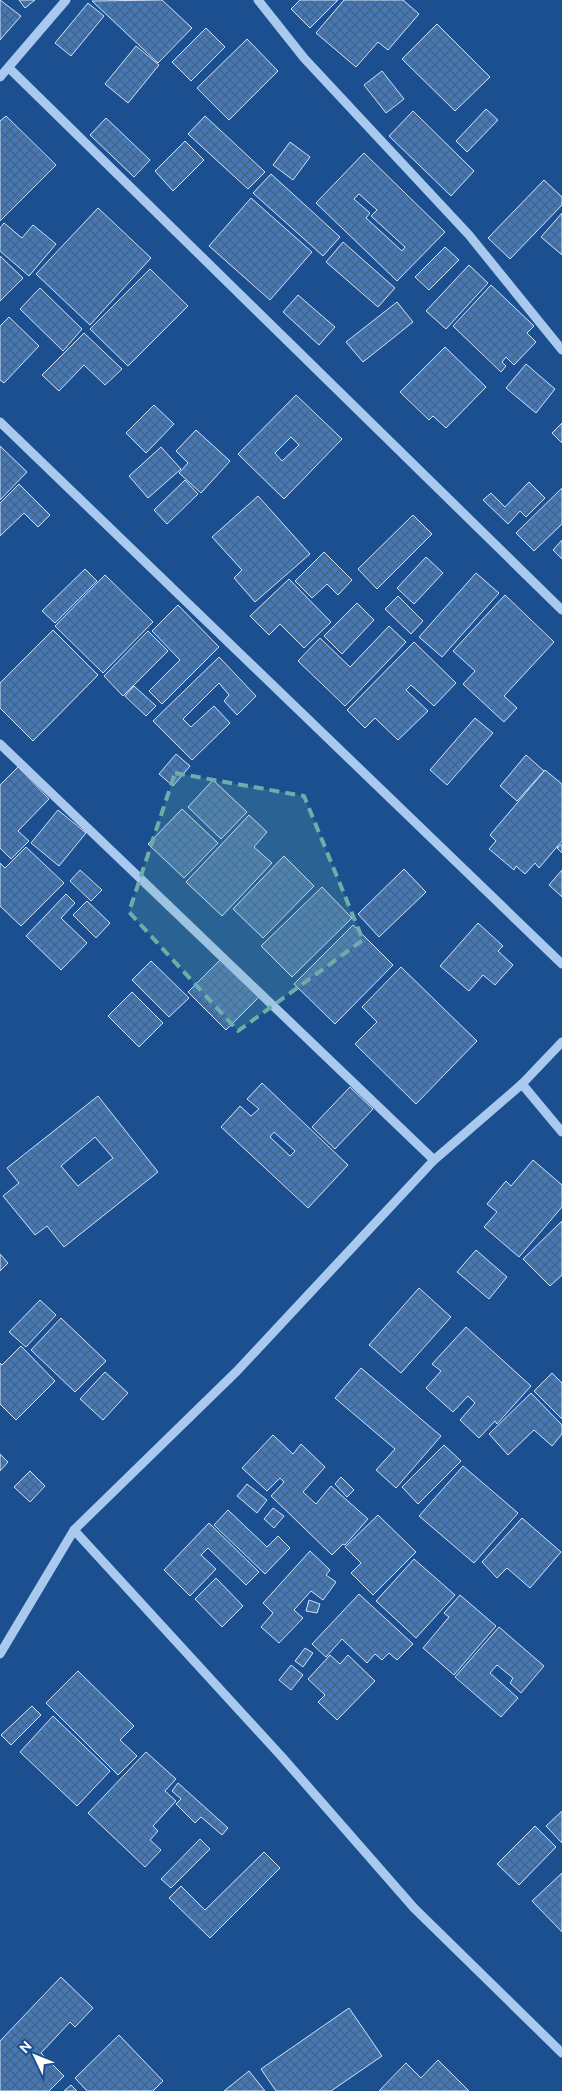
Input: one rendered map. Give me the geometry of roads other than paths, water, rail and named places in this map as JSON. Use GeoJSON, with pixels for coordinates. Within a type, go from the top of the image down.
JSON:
{"type":"FeatureCollection","features":[{"type":"Feature","properties":{"kind":"street"},"geometry":{"type":"LineString","coordinates":[[0,77],[66,0]]}},
{"type":"Feature","properties":{"kind":"street"},"geometry":{"type":"LineString","coordinates":[[258,0],[304,58],[468,235],[562,350]]}},
{"type":"Feature","properties":{"kind":"street"},"geometry":{"type":"LineString","coordinates":[[8,68],[562,610]]}},
{"type":"Feature","properties":{"kind":"street"},"geometry":{"type":"LineString","coordinates":[[0,422],[562,964]]}},
{"type":"Feature","properties":{"kind":"street"},"geometry":{"type":"LineString","coordinates":[[0,744],[434,1160]]}},
{"type":"Feature","properties":{"kind":"street"},"geometry":{"type":"LineString","coordinates":[[0,1654],[74,1530],[238,1371],[434,1160],[522,1084],[562,1042]]}},
{"type":"Feature","properties":{"kind":"street"},"geometry":{"type":"LineString","coordinates":[[522,1084],[562,1132]]}},
{"type":"Feature","properties":{"kind":"street"},"geometry":{"type":"LineString","coordinates":[[74,1530],[282,1757],[414,1908],[562,2053]]}}]}
